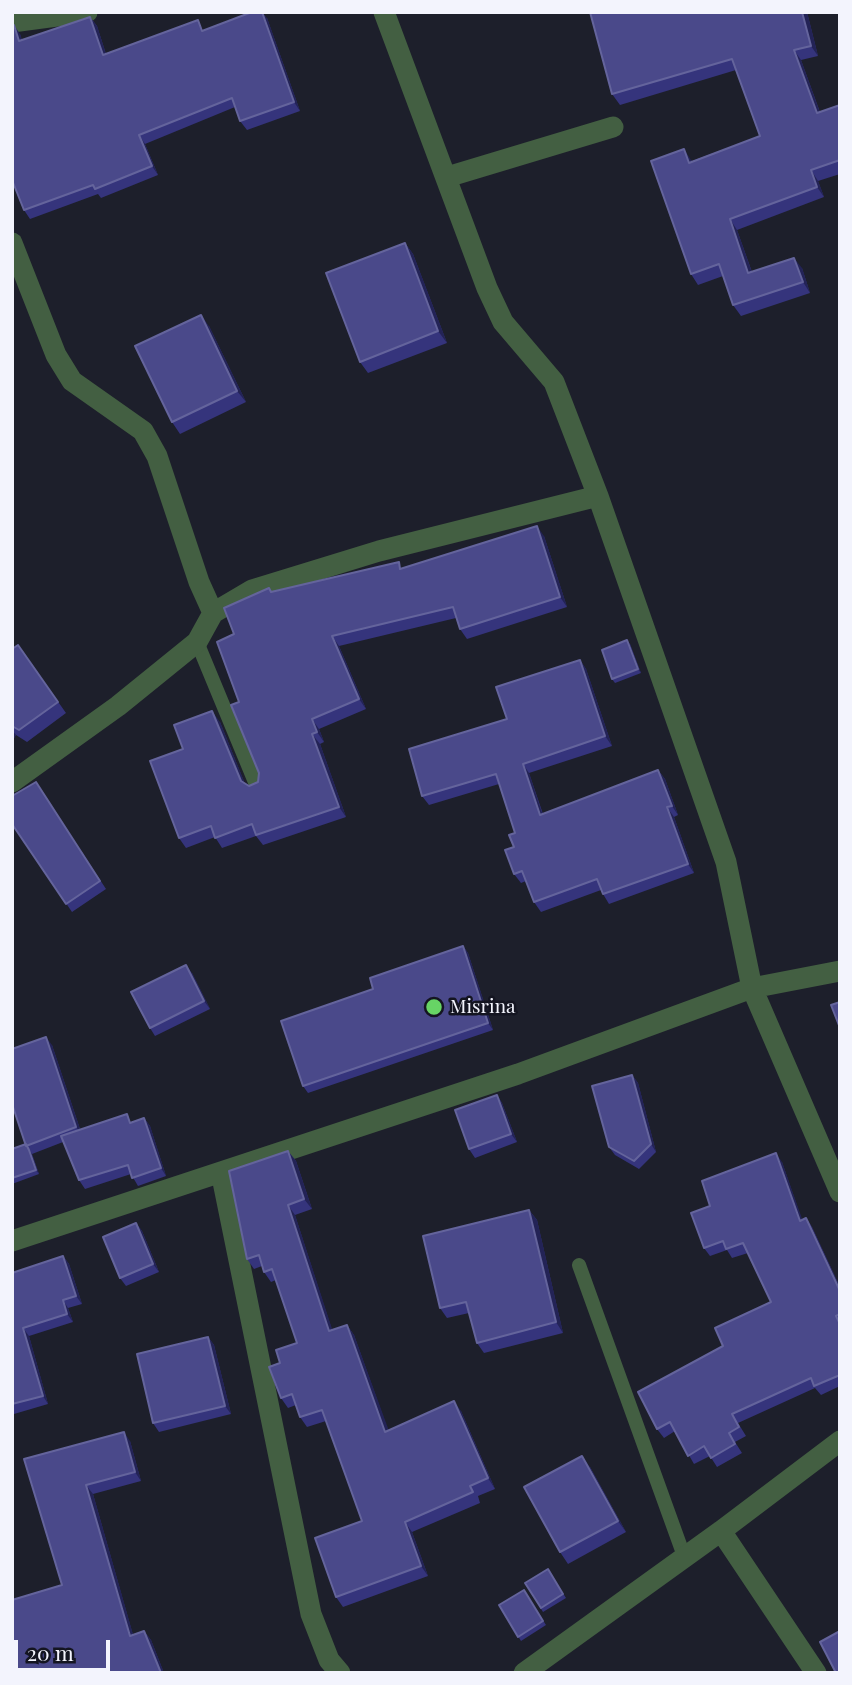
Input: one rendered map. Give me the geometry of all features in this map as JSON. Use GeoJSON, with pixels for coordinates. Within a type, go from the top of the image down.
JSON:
{"type":"FeatureCollection","features":[{"type":"Feature","properties":{"kind":"street"},"geometry":{"type":"LineString","coordinates":[[12,22],[87,12]]}},
{"type":"Feature","properties":{"kind":"street"},"geometry":{"type":"LineString","coordinates":[[384,12],[503,322],[554,383],[598,496],[726,862],[752,988],[840,1192]]}},
{"type":"Feature","properties":{"kind":"street"},"geometry":{"type":"LineString","coordinates":[[447,177],[612,127]]}},
{"type":"Feature","properties":{"kind":"street"},"geometry":{"type":"LineString","coordinates":[[12,243],[56,355],[72,381],[142,431],[157,456],[199,582],[213,613]]}},
{"type":"Feature","properties":{"kind":"street"},"geometry":{"type":"LineString","coordinates":[[12,782],[118,706],[197,642],[213,613],[252,590],[310,571],[598,496]]}},
{"type":"Feature","properties":{"kind":"street"},"geometry":{"type":"LineString","coordinates":[[12,1241],[518,1074],[752,988],[840,971]]}},
{"type":"Feature","properties":{"kind":"street"},"geometry":{"type":"LineString","coordinates":[[220,1172],[308,1601],[329,1660],[340,1673]]}},
{"type":"Feature","properties":{"kind":"street"},"geometry":{"type":"LineString","coordinates":[[524,1673],[722,1531],[840,1441]]}},
{"type":"Feature","properties":{"kind":"street"},"geometry":{"type":"LineString","coordinates":[[722,1531],[816,1673]]}},
{"type":"Feature","properties":{"kind":"lane"},"geometry":{"type":"LineString","coordinates":[[197,642],[257,787]]}},
{"type":"Feature","properties":{"kind":"lane"},"geometry":{"type":"LineString","coordinates":[[579,1265],[684,1556]]}},
{"type":"Feature","properties":{"kind":"building"},"geometry":{"type":"Polygon","coordinates":[[[252,12],[262,12],[294,102],[240,121],[232,98],[139,135],[152,166],[95,189],[93,185],[24,210],[12,180],[12,25],[19,41],[90,17],[103,55],[198,20],[202,31],[252,12]]]}},
{"type":"Feature","properties":{"kind":"building"},"geometry":{"type":"Polygon","coordinates":[[[590,12],[802,12],[811,46],[794,50],[817,113],[840,105],[840,160],[811,170],[817,187],[730,219],[748,273],[794,258],[803,282],[733,305],[719,264],[691,274],[651,161],[684,149],[689,163],[760,136],[732,59],[612,94],[590,12]]]}},
{"type":"Feature","properties":{"kind":"building"},"geometry":{"type":"Polygon","coordinates":[[[405,243],[438,331],[360,362],[326,273],[405,243]]]}},
{"type":"Feature","properties":{"kind":"building"},"geometry":{"type":"Polygon","coordinates":[[[201,315],[237,391],[172,422],[135,346],[201,315]]]}},
{"type":"Feature","properties":{"kind":"building"},"geometry":{"type":"Polygon","coordinates":[[[537,526],[560,597],[460,629],[453,607],[332,636],[359,699],[312,719],[317,732],[312,734],[339,807],[256,835],[252,824],[215,838],[211,826],[179,838],[150,761],[183,749],[174,725],[212,711],[241,781],[249,786],[258,782],[259,773],[231,705],[239,702],[217,642],[234,634],[224,608],[269,588],[271,592],[399,562],[400,569],[537,526]]]}},
{"type":"Feature","properties":{"kind":"building"},"geometry":{"type":"Polygon","coordinates":[[[627,640],[638,669],[612,679],[602,650],[627,640]]]}},
{"type":"Feature","properties":{"kind":"building"},"geometry":{"type":"Polygon","coordinates":[[[18,645],[58,702],[19,730],[12,726],[12,649],[18,645]]]}},
{"type":"Feature","properties":{"kind":"building"},"geometry":{"type":"Polygon","coordinates":[[[580,660],[605,736],[523,764],[540,815],[658,770],[672,806],[667,807],[688,864],[603,894],[597,879],[534,902],[522,871],[514,874],[505,850],[514,847],[509,835],[515,833],[496,774],[422,796],[409,749],[507,719],[496,687],[580,660]]]}},
{"type":"Feature","properties":{"kind":"building"},"geometry":{"type":"Polygon","coordinates":[[[36,782],[100,881],[66,904],[12,824],[12,796],[36,782]]]}},
{"type":"Feature","properties":{"kind":"building"},"geometry":{"type":"Polygon","coordinates":[[[463,946],[488,1023],[303,1086],[281,1021],[373,989],[370,978],[463,946]]]}},
{"type":"Feature","properties":{"kind":"building"},"geometry":{"type":"Polygon","coordinates":[[[186,965],[204,1001],[150,1028],[131,992],[186,965]]]}},
{"type":"Feature","properties":{"kind":"building"},"geometry":{"type":"Polygon","coordinates":[[[840,1002],[840,1028],[831,1005],[840,1002]]]}},
{"type":"Feature","properties":{"kind":"building"},"geometry":{"type":"Polygon","coordinates":[[[46,1037],[76,1127],[26,1146],[12,1104],[12,1049],[46,1037]]]}},
{"type":"Feature","properties":{"kind":"building"},"geometry":{"type":"Polygon","coordinates":[[[632,1075],[651,1144],[634,1161],[609,1147],[592,1086],[632,1075]]]}},
{"type":"Feature","properties":{"kind":"building"},"geometry":{"type":"Polygon","coordinates":[[[497,1095],[511,1134],[469,1149],[455,1110],[497,1095]]]}},
{"type":"Feature","properties":{"kind":"building"},"geometry":{"type":"Polygon","coordinates":[[[127,1114],[130,1123],[144,1118],[161,1168],[132,1178],[128,1165],[79,1180],[61,1136],[127,1114]]]}},
{"type":"Feature","properties":{"kind":"building"},"geometry":{"type":"Polygon","coordinates":[[[26,1144],[36,1170],[12,1178],[12,1149],[26,1144]]]}},
{"type":"Feature","properties":{"kind":"building"},"geometry":{"type":"Polygon","coordinates":[[[288,1151],[304,1199],[288,1205],[329,1331],[347,1325],[385,1432],[454,1401],[488,1478],[470,1486],[473,1492],[405,1522],[421,1566],[336,1597],[315,1538],[362,1521],[322,1410],[300,1417],[292,1394],[281,1398],[269,1367],[280,1363],[276,1350],[297,1343],[272,1269],[264,1272],[259,1255],[247,1259],[229,1171],[288,1151]]]}},
{"type":"Feature","properties":{"kind":"building"},"geometry":{"type":"Polygon","coordinates":[[[776,1153],[800,1221],[806,1218],[840,1291],[840,1314],[836,1316],[840,1324],[840,1375],[814,1386],[811,1378],[732,1414],[739,1427],[729,1433],[735,1444],[711,1458],[704,1446],[688,1456],[670,1422],[657,1429],[638,1392],[723,1346],[715,1328],[771,1302],[743,1243],[726,1249],[723,1241],[704,1248],[691,1213],[710,1206],[702,1181],[776,1153]]]}},
{"type":"Feature","properties":{"kind":"building"},"geometry":{"type":"Polygon","coordinates":[[[529,1210],[556,1322],[477,1343],[466,1302],[440,1308],[423,1236],[529,1210]]]}},
{"type":"Feature","properties":{"kind":"building"},"geometry":{"type":"Polygon","coordinates":[[[136,1223],[153,1264],[120,1278],[103,1237],[136,1223]]]}},
{"type":"Feature","properties":{"kind":"building"},"geometry":{"type":"Polygon","coordinates":[[[63,1256],[76,1296],[63,1300],[67,1314],[23,1328],[43,1396],[12,1404],[12,1273],[63,1256]]]}},
{"type":"Feature","properties":{"kind":"building"},"geometry":{"type":"Polygon","coordinates":[[[208,1337],[225,1406],[153,1423],[137,1354],[208,1337]]]}},
{"type":"Feature","properties":{"kind":"building"},"geometry":{"type":"Polygon","coordinates":[[[124,1432],[135,1472],[86,1485],[130,1636],[144,1631],[161,1673],[12,1673],[12,1600],[62,1585],[24,1459],[124,1432]]]}},
{"type":"Feature","properties":{"kind":"building"},"geometry":{"type":"Polygon","coordinates":[[[582,1456],[618,1521],[560,1552],[524,1487],[582,1456]]]}},
{"type":"Feature","properties":{"kind":"building"},"geometry":{"type":"Polygon","coordinates":[[[548,1569],[563,1594],[541,1608],[525,1583],[548,1569]]]}},
{"type":"Feature","properties":{"kind":"building"},"geometry":{"type":"Polygon","coordinates":[[[524,1590],[543,1621],[518,1637],[499,1605],[524,1590]]]}},
{"type":"Feature","properties":{"kind":"building"},"geometry":{"type":"Polygon","coordinates":[[[840,1631],[840,1673],[836,1673],[820,1642],[840,1631]]]}},
{"type":"Feature","properties":{"kind":"place","name":"Misrina"},"geometry":{"type":"Point","coordinates":[434,1007]}}]}
